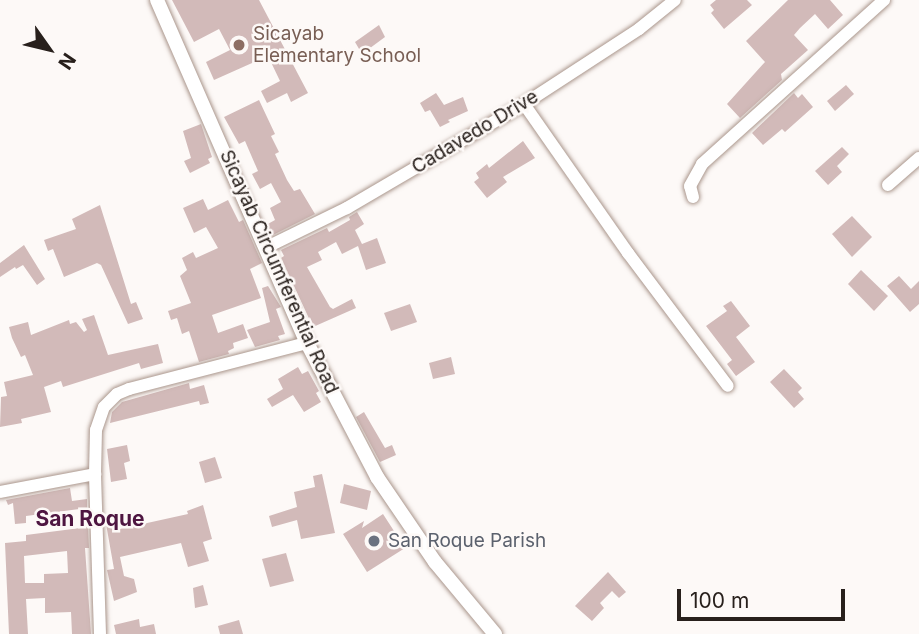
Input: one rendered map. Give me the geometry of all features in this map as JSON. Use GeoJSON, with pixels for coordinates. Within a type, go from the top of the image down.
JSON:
{"type":"FeatureCollection","features":[{"type":"Feature","properties":{"kind":"street","name":"Sicayab Circumferential Road"},"geometry":{"type":"LineString","coordinates":[[156,0],[212,120],[307,343],[395,505],[435,562],[495,634]]}},
{"type":"Feature","properties":{"kind":"street","name":"Cadavedo Drive"},"geometry":{"type":"LineString","coordinates":[[265,248],[347,208],[524,104],[639,29],[675,0]]}},
{"type":"Feature","properties":{"kind":"street"},"geometry":{"type":"LineString","coordinates":[[693,197],[690,186],[694,173],[702,164],[884,0]]}},
{"type":"Feature","properties":{"kind":"street"},"geometry":{"type":"LineString","coordinates":[[524,104],[628,253],[728,386]]}},
{"type":"Feature","properties":{"kind":"street"},"geometry":{"type":"LineString","coordinates":[[888,186],[919,158]]}},
{"type":"Feature","properties":{"kind":"street"},"geometry":{"type":"LineString","coordinates":[[100,634],[94,474],[96,430],[100,416],[117,394],[307,343]]}},
{"type":"Feature","properties":{"kind":"street"},"geometry":{"type":"LineString","coordinates":[[0,492],[94,474]]}},
{"type":"Feature","properties":{"kind":"building"},"geometry":{"type":"Polygon","coordinates":[[[172,0],[259,0],[308,93],[291,102],[287,93],[267,103],[261,91],[280,81],[268,56],[214,80],[206,62],[230,50],[219,29],[194,42],[172,0]]]}},
{"type":"Feature","properties":{"kind":"building"},"geometry":{"type":"Polygon","coordinates":[[[716,0],[747,0],[752,5],[724,29],[711,13],[714,10],[710,5],[716,0]]]}},
{"type":"Feature","properties":{"kind":"building"},"geometry":{"type":"Polygon","coordinates":[[[788,0],[830,0],[843,15],[828,29],[815,14],[800,28],[794,35],[808,50],[781,74],[782,80],[740,118],[727,104],[765,62],[746,41],[788,0]]]}},
{"type":"Feature","properties":{"kind":"building"},"geometry":{"type":"Polygon","coordinates":[[[379,25],[385,37],[362,54],[355,42],[379,25]]]}},
{"type":"Feature","properties":{"kind":"building"},"geometry":{"type":"Polygon","coordinates":[[[846,85],[854,94],[835,111],[827,101],[846,85]]]}},
{"type":"Feature","properties":{"kind":"building"},"geometry":{"type":"Polygon","coordinates":[[[436,93],[444,105],[463,97],[468,111],[448,120],[450,122],[440,127],[430,110],[425,112],[420,103],[436,93]]]}},
{"type":"Feature","properties":{"kind":"building"},"geometry":{"type":"Polygon","coordinates":[[[794,93],[798,98],[802,94],[813,107],[785,132],[782,129],[763,145],[752,133],[794,93]]]}},
{"type":"Feature","properties":{"kind":"building"},"geometry":{"type":"Polygon","coordinates":[[[259,100],[275,134],[271,136],[279,152],[275,154],[287,180],[294,191],[300,189],[315,214],[271,236],[266,225],[275,220],[270,208],[281,202],[271,183],[260,189],[252,174],[258,171],[245,141],[239,144],[224,117],[259,100]]]}},
{"type":"Feature","properties":{"kind":"building"},"geometry":{"type":"Polygon","coordinates":[[[201,124],[212,157],[208,159],[210,163],[190,173],[184,161],[191,158],[183,131],[201,124]]]}},
{"type":"Feature","properties":{"kind":"building"},"geometry":{"type":"Polygon","coordinates":[[[523,141],[535,158],[503,177],[507,182],[487,198],[474,182],[479,178],[476,173],[487,164],[489,168],[523,141]]]}},
{"type":"Feature","properties":{"kind":"building"},"geometry":{"type":"Polygon","coordinates":[[[842,147],[849,154],[837,166],[842,172],[828,185],[815,171],[842,147]]]}},
{"type":"Feature","properties":{"kind":"building"},"geometry":{"type":"Polygon","coordinates":[[[203,199],[208,210],[228,200],[239,222],[243,220],[262,263],[250,269],[261,298],[212,315],[218,333],[243,324],[248,338],[233,343],[234,348],[228,351],[229,354],[199,362],[189,331],[182,334],[177,318],[171,320],[168,311],[191,303],[180,276],[187,270],[182,258],[193,252],[196,258],[218,248],[206,227],[194,233],[183,208],[203,199]]]}},
{"type":"Feature","properties":{"kind":"building"},"geometry":{"type":"Polygon","coordinates":[[[100,205],[131,304],[136,302],[143,319],[128,324],[101,265],[97,263],[64,277],[53,249],[48,251],[44,240],[76,229],[72,219],[100,205]]]}},
{"type":"Feature","properties":{"kind":"building"},"geometry":{"type":"Polygon","coordinates":[[[357,212],[364,224],[355,230],[362,244],[377,238],[386,263],[366,270],[358,246],[342,254],[336,242],[318,252],[322,260],[307,267],[330,307],[333,309],[352,299],[356,308],[313,327],[281,258],[284,256],[281,250],[327,228],[329,232],[350,220],[349,217],[357,212]]]}},
{"type":"Feature","properties":{"kind":"building"},"geometry":{"type":"Polygon","coordinates":[[[852,216],[872,237],[852,257],[832,234],[852,216]]]}},
{"type":"Feature","properties":{"kind":"building"},"geometry":{"type":"Polygon","coordinates":[[[24,245],[45,279],[37,285],[23,265],[0,277],[0,263],[24,245]]]}},
{"type":"Feature","properties":{"kind":"building"},"geometry":{"type":"Polygon","coordinates":[[[861,270],[888,296],[874,311],[848,284],[861,270]]]}},
{"type":"Feature","properties":{"kind":"building"},"geometry":{"type":"Polygon","coordinates":[[[899,276],[911,289],[919,281],[919,304],[910,312],[887,286],[899,276]]]}},
{"type":"Feature","properties":{"kind":"building"},"geometry":{"type":"Polygon","coordinates":[[[268,286],[281,307],[276,309],[285,334],[278,336],[280,340],[255,347],[247,330],[270,322],[262,288],[268,286]]]}},
{"type":"Feature","properties":{"kind":"building"},"geometry":{"type":"Polygon","coordinates":[[[731,301],[750,326],[736,337],[755,362],[736,376],[727,364],[732,360],[706,326],[727,311],[723,306],[731,301]]]}},
{"type":"Feature","properties":{"kind":"building"},"geometry":{"type":"Polygon","coordinates":[[[410,304],[417,322],[391,331],[384,313],[410,304]]]}},
{"type":"Feature","properties":{"kind":"building"},"geometry":{"type":"Polygon","coordinates":[[[94,315],[108,355],[158,344],[163,363],[141,369],[139,363],[63,387],[61,381],[44,387],[51,412],[21,419],[22,423],[0,427],[1,397],[7,396],[4,382],[33,375],[25,355],[21,357],[9,327],[28,322],[31,335],[69,320],[70,324],[76,322],[84,332],[87,330],[82,319],[94,315]]]}},
{"type":"Feature","properties":{"kind":"building"},"geometry":{"type":"Polygon","coordinates":[[[451,357],[455,374],[433,379],[429,363],[451,357]]]}},
{"type":"Feature","properties":{"kind":"building"},"geometry":{"type":"Polygon","coordinates":[[[298,367],[302,374],[308,371],[319,391],[316,393],[321,402],[304,412],[293,395],[272,407],[267,399],[283,389],[278,379],[298,367]]]}},
{"type":"Feature","properties":{"kind":"building"},"geometry":{"type":"Polygon","coordinates":[[[784,369],[802,388],[798,392],[804,399],[794,408],[770,382],[784,369]]]}},
{"type":"Feature","properties":{"kind":"building"},"geometry":{"type":"Polygon","coordinates":[[[189,383],[190,389],[204,385],[209,403],[200,405],[199,401],[110,423],[112,412],[122,402],[189,383]]]}},
{"type":"Feature","properties":{"kind":"building"},"geometry":{"type":"Polygon","coordinates":[[[364,412],[385,448],[392,445],[396,455],[380,462],[356,417],[364,412]]]}},
{"type":"Feature","properties":{"kind":"building"},"geometry":{"type":"Polygon","coordinates":[[[127,445],[130,461],[124,463],[127,479],[111,482],[107,449],[127,445]]]}},
{"type":"Feature","properties":{"kind":"building"},"geometry":{"type":"Polygon","coordinates":[[[215,457],[222,478],[205,483],[199,462],[215,457]]]}},
{"type":"Feature","properties":{"kind":"building"},"geometry":{"type":"Polygon","coordinates":[[[322,474],[335,533],[301,539],[297,520],[272,527],[269,516],[297,507],[294,492],[315,487],[313,476],[322,474]]]}},
{"type":"Feature","properties":{"kind":"building"},"geometry":{"type":"Polygon","coordinates":[[[344,484],[371,491],[367,510],[340,503],[344,484]]]}},
{"type":"Feature","properties":{"kind":"building"},"geometry":{"type":"Polygon","coordinates":[[[70,488],[72,501],[87,499],[87,508],[26,516],[26,523],[15,524],[13,503],[8,505],[6,500],[70,488]]]}},
{"type":"Feature","properties":{"kind":"building"},"geometry":{"type":"Polygon","coordinates":[[[203,505],[212,539],[203,542],[209,561],[188,567],[181,543],[120,557],[124,576],[134,579],[137,592],[114,601],[107,570],[114,569],[105,518],[118,515],[120,529],[188,514],[187,511],[203,505]]]}},
{"type":"Feature","properties":{"kind":"building","name":"San Roque Parish"},"geometry":{"type":"Polygon","coordinates":[[[383,514],[405,548],[367,572],[343,534],[364,521],[362,528],[383,514]]]}},
{"type":"Feature","properties":{"kind":"building"},"geometry":{"type":"Polygon","coordinates":[[[88,527],[89,548],[85,548],[91,634],[72,634],[71,612],[45,613],[45,598],[26,599],[28,634],[9,634],[5,543],[26,541],[26,535],[88,527]],[[67,551],[24,556],[25,583],[44,583],[44,574],[68,573],[67,551]]]}},
{"type":"Feature","properties":{"kind":"building"},"geometry":{"type":"Polygon","coordinates":[[[286,553],[294,581],[270,587],[262,559],[286,553]]]}},
{"type":"Feature","properties":{"kind":"building"},"geometry":{"type":"Polygon","coordinates":[[[608,572],[626,592],[619,598],[612,591],[600,603],[604,608],[592,621],[575,606],[608,572]]]}},
{"type":"Feature","properties":{"kind":"building"},"geometry":{"type":"Polygon","coordinates":[[[203,585],[208,605],[195,608],[193,588],[203,585]]]}},
{"type":"Feature","properties":{"kind":"building"},"geometry":{"type":"Polygon","coordinates":[[[139,619],[140,627],[154,624],[156,634],[116,634],[114,625],[139,619]]]}},
{"type":"Feature","properties":{"kind":"building"},"geometry":{"type":"Polygon","coordinates":[[[239,620],[243,634],[220,634],[218,626],[239,620]]]}},
{"type":"Feature","properties":{"kind":"place","name":"Sicayab Elementary School"},"geometry":{"type":"Point","coordinates":[239,45]}},
{"type":"Feature","properties":{"kind":"place","name":"San Roque Parish"},"geometry":{"type":"Point","coordinates":[374,541]}},
{"type":"Feature","properties":{"kind":"district","name":"San Roque"},"geometry":{"type":"Point","coordinates":[90,519]}}]}
